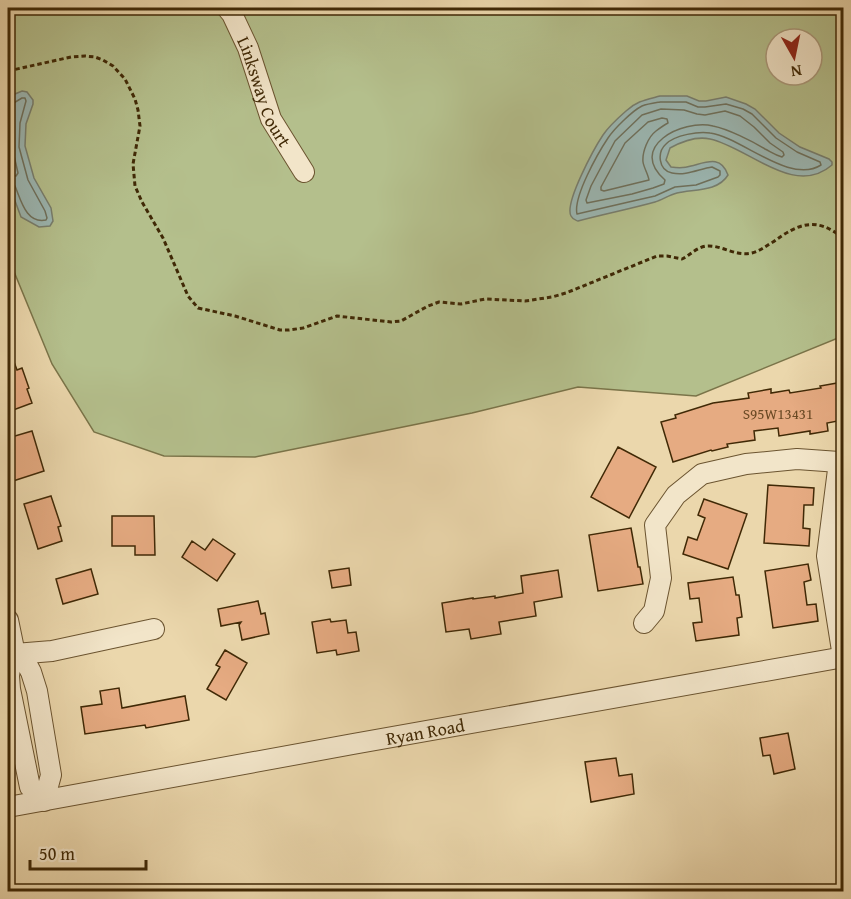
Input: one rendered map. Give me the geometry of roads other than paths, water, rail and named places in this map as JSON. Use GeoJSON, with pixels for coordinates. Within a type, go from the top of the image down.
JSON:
{"type":"FeatureCollection","features":[{"type":"Feature","properties":{"kind":"street","name":"Linksway Court"},"geometry":{"type":"LineString","coordinates":[[227,8],[248,48],[271,118],[304,172]]}},
{"type":"Feature","properties":{"kind":"street"},"geometry":{"type":"LineString","coordinates":[[644,623],[654,611],[661,578],[655,525],[676,495],[702,474],[746,464],[797,459],[841,461],[827,556],[843,657]]}},
{"type":"Feature","properties":{"kind":"street"},"geometry":{"type":"LineString","coordinates":[[8,620],[11,655],[9,682],[30,787],[44,801]]}},
{"type":"Feature","properties":{"kind":"street"},"geometry":{"type":"LineString","coordinates":[[11,655],[52,651],[154,629]]}},
{"type":"Feature","properties":{"kind":"street","name":"Ryan Road"},"geometry":{"type":"LineString","coordinates":[[8,807],[843,657]]}},
{"type":"Feature","properties":{"kind":"water"},"geometry":{"type":"Polygon","coordinates":[[[22,91],[27,92],[33,100],[26,124],[25,146],[34,178],[51,208],[53,221],[50,226],[39,227],[21,217],[8,182],[8,101],[22,91]]]}},
{"type":"Feature","properties":{"kind":"water"},"geometry":{"type":"Polygon","coordinates":[[[660,96],[687,96],[699,101],[726,97],[746,104],[755,109],[779,133],[800,147],[829,159],[832,165],[817,174],[802,176],[771,167],[725,144],[705,138],[695,139],[670,148],[666,160],[671,167],[676,168],[717,162],[722,165],[728,175],[718,184],[578,221],[573,219],[570,209],[576,188],[603,135],[634,105],[660,96]]]}}]}
